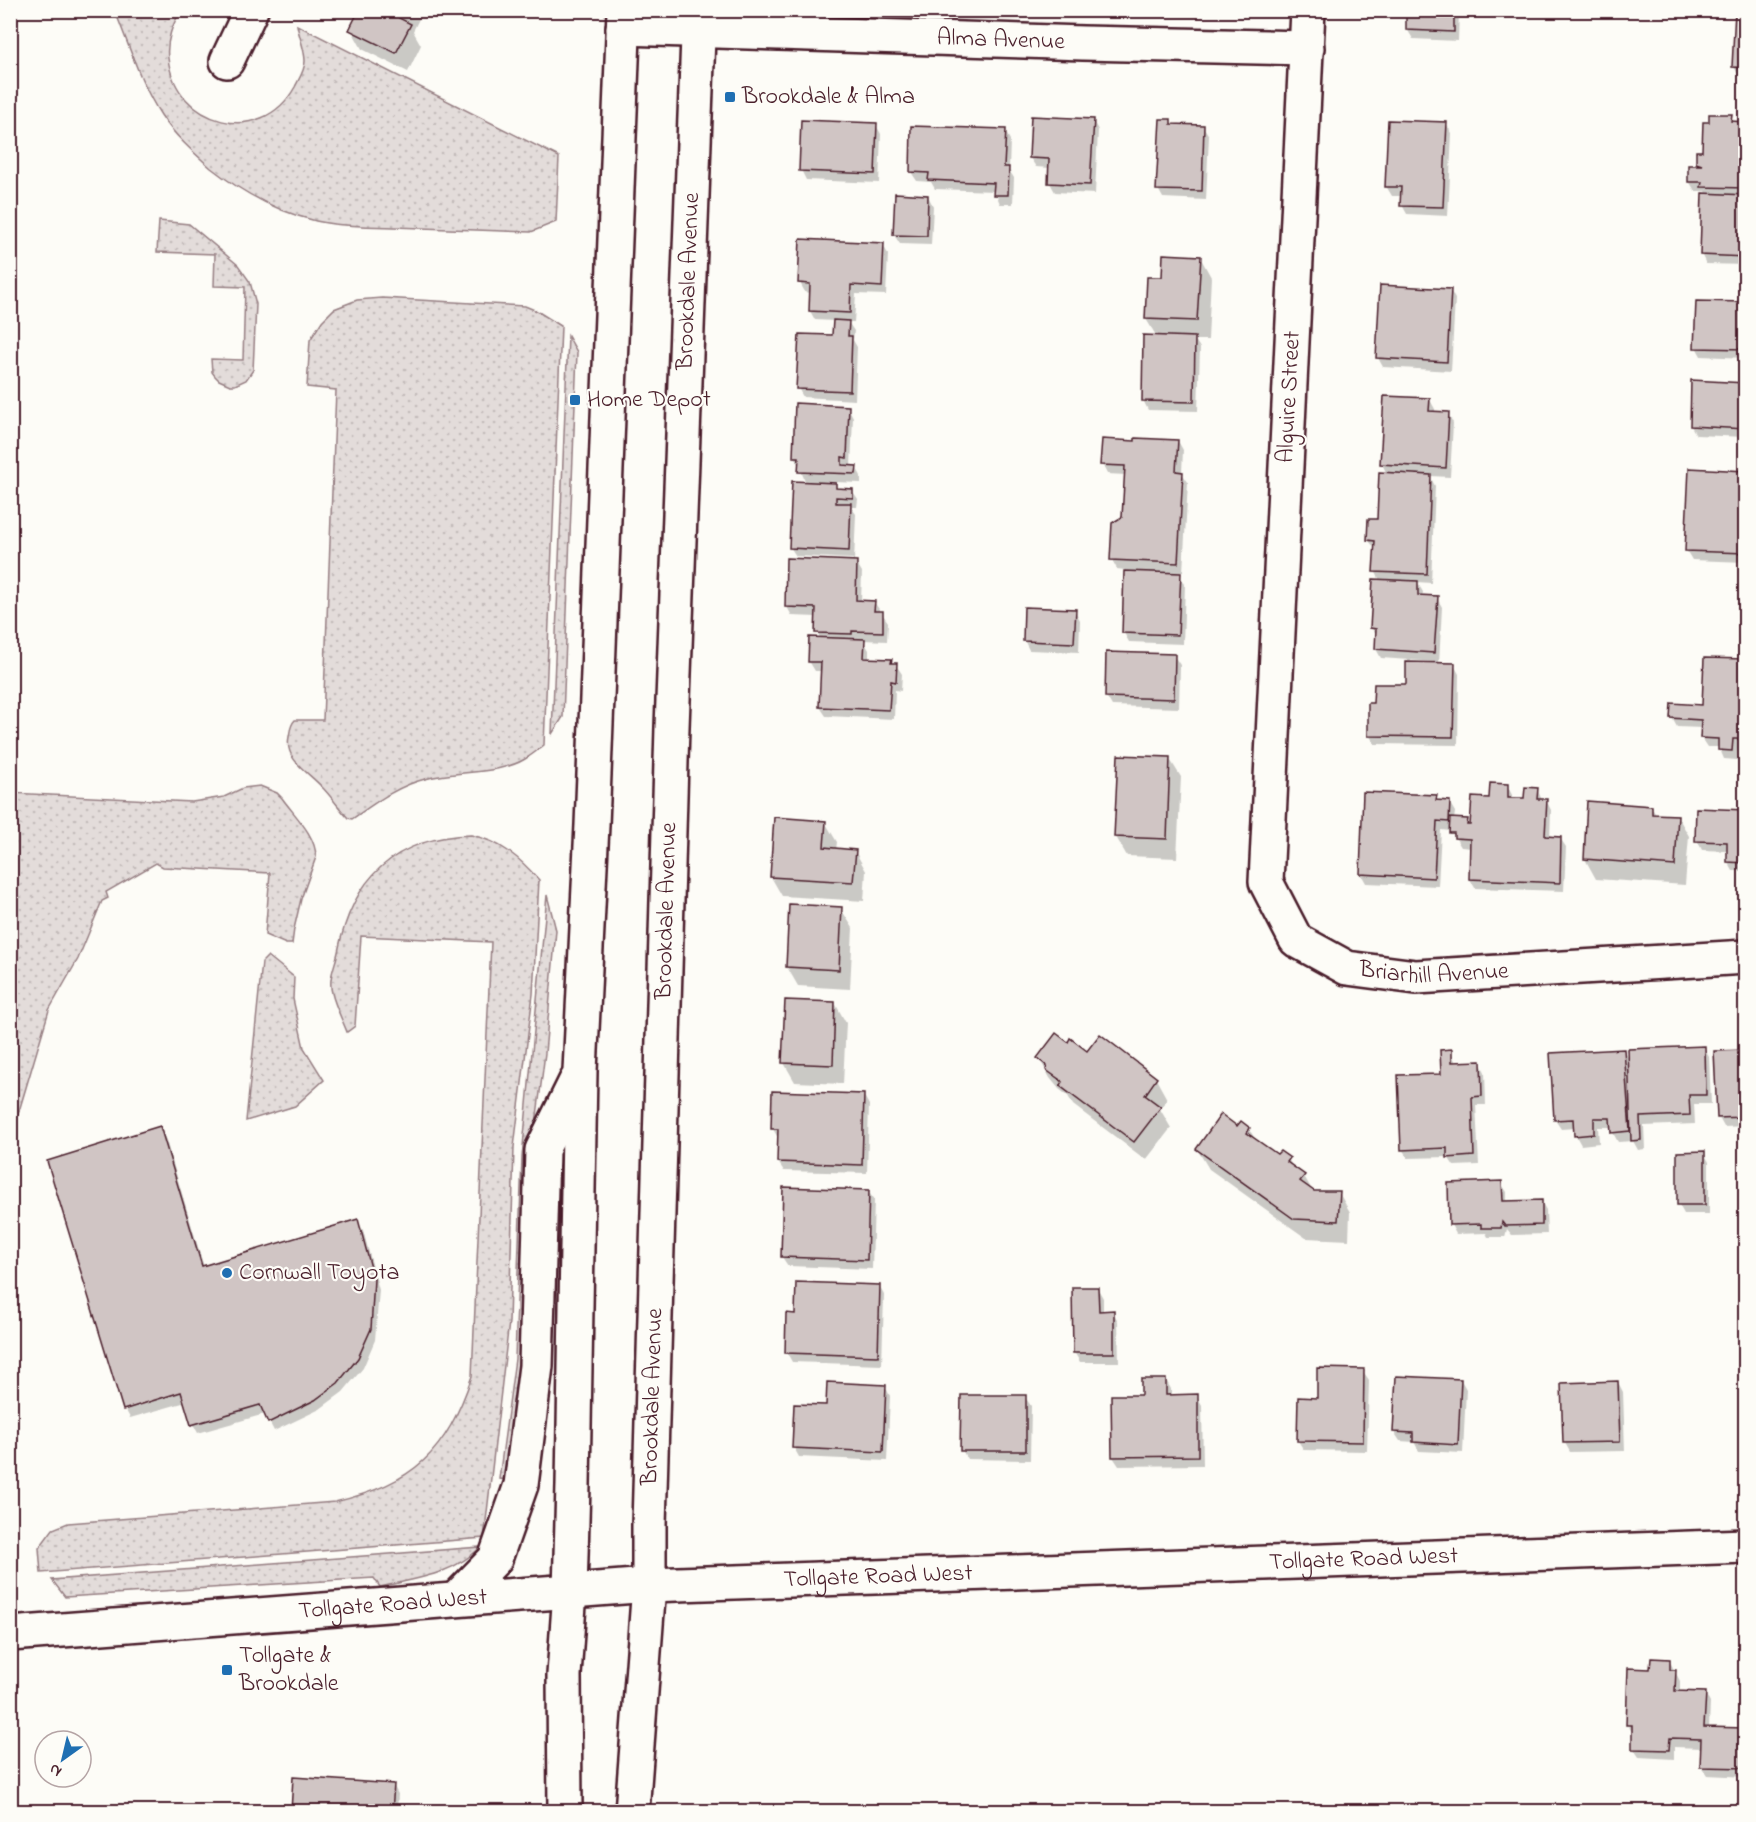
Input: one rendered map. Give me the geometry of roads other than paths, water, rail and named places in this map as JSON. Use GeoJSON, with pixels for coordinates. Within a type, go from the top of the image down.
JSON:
{"type":"FeatureCollection","features":[{"type":"Feature","properties":{"kind":"main road"},"geometry":{"type":"LineString","coordinates":[[227,61],[252,10]]}},
{"type":"Feature","properties":{"kind":"main road","name":"Alguire Street"},"geometry":{"type":"LineString","coordinates":[[1271,783],[1308,10]]}},
{"type":"Feature","properties":{"kind":"main road"},"geometry":{"type":"LineString","coordinates":[[565,1812],[564,1675],[570,1591],[580,1071],[592,825],[623,19]]}},
{"type":"Feature","properties":{"kind":"main road","name":"Alma Avenue"},"geometry":{"type":"LineString","coordinates":[[623,19],[698,20],[1071,43],[1307,48]]}},
{"type":"Feature","properties":{"kind":"main road","name":"Brookdale Avenue"},"geometry":{"type":"LineString","coordinates":[[632,1812],[649,1585],[672,727],[698,20]]}},
{"type":"Feature","properties":{"kind":"main road","name":"Briarhill Avenue"},"geometry":{"type":"LineString","coordinates":[[1271,783],[1266,882],[1296,940],[1347,968],[1416,977],[1746,957]]}},
{"type":"Feature","properties":{"kind":"main road"},"geometry":{"type":"LineString","coordinates":[[456,1599],[495,1559],[521,1485],[536,1366],[542,1150],[580,1071]]}},
{"type":"Feature","properties":{"kind":"main road","name":"Tollgate Road West"},"geometry":{"type":"LineString","coordinates":[[10,1634],[649,1585],[1746,1546]]}},
{"type":"Feature","properties":{"kind":"place","name":"Brookdale & Alma"},"geometry":{"type":"Point","coordinates":[730,97]}},
{"type":"Feature","properties":{"kind":"place","name":"Home Depot"},"geometry":{"type":"Point","coordinates":[575,400]}},
{"type":"Feature","properties":{"kind":"place","name":"Cornwall Toyota"},"geometry":{"type":"Point","coordinates":[227,1273]}},
{"type":"Feature","properties":{"kind":"place","name":"Tollgate & Brookdale"},"geometry":{"type":"Point","coordinates":[227,1670]}}]}
